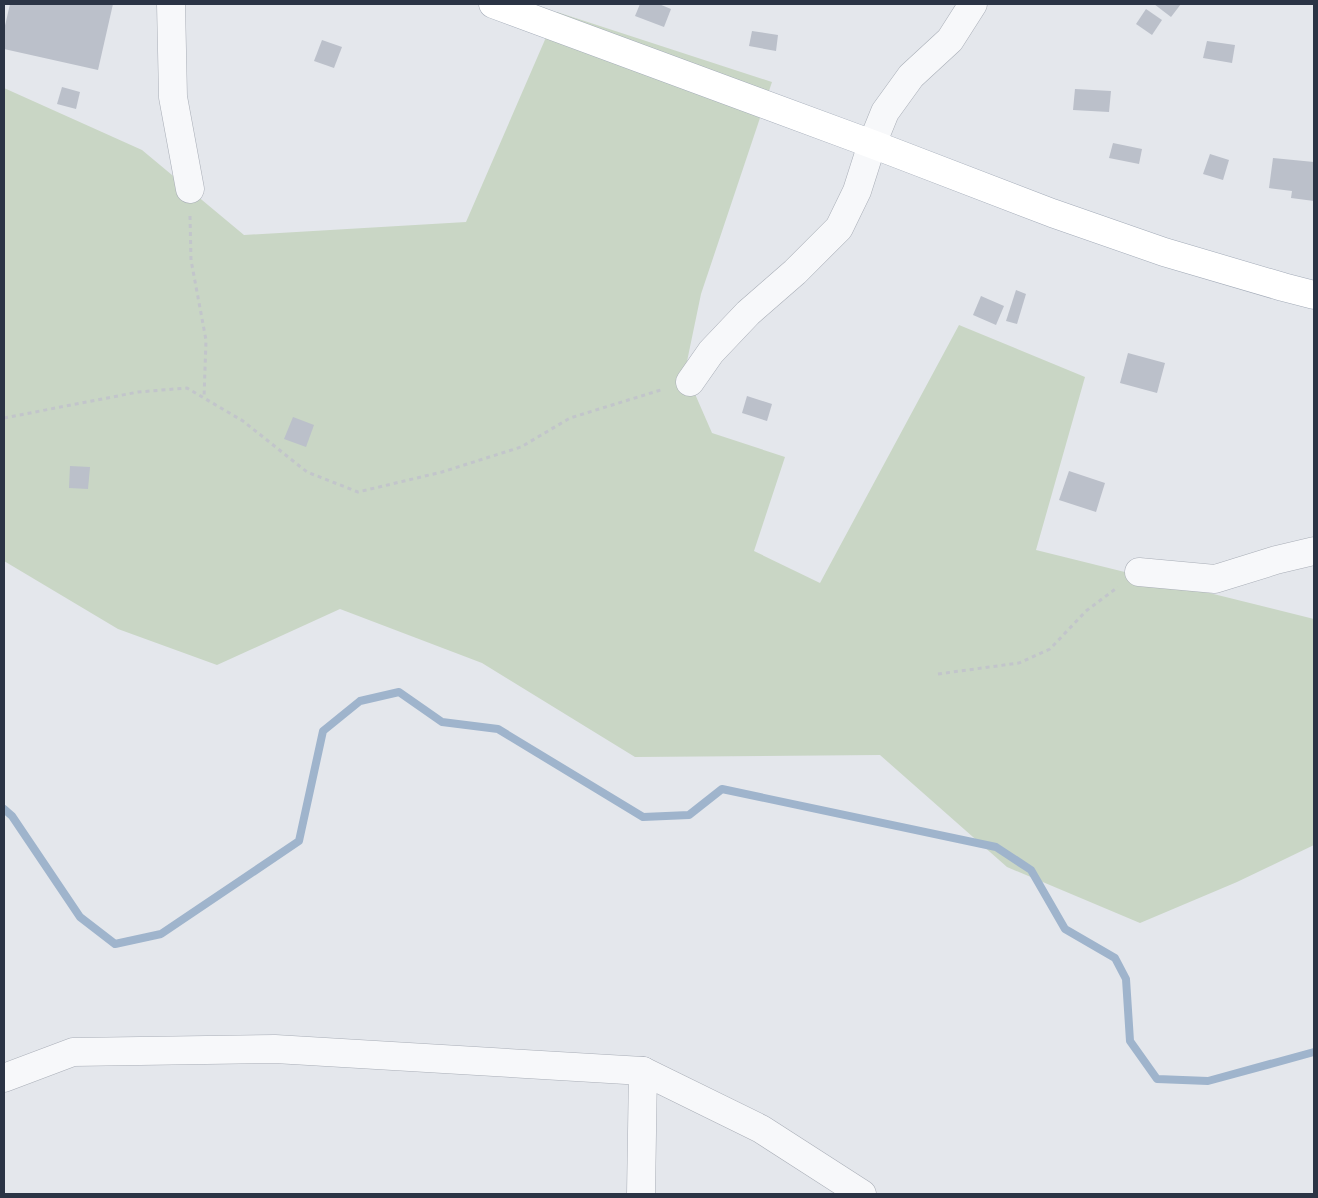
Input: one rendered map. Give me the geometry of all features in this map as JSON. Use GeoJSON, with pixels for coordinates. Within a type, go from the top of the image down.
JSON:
{"type":"FeatureCollection","features":[{"type":"Feature","properties":{"kind":"main road"},"geometry":{"type":"LineString","coordinates":[[493,4],[872,144],[1052,213],[1164,252],[1283,287],[1314,294]]}},
{"type":"Feature","properties":{"kind":"street"},"geometry":{"type":"LineString","coordinates":[[171,4],[172,98],[190,189]]}},
{"type":"Feature","properties":{"kind":"street"},"geometry":{"type":"LineString","coordinates":[[690,382],[711,352],[748,313],[795,272],[839,228],[857,191],[872,144],[885,112],[911,76],[950,40],[973,4]]}},
{"type":"Feature","properties":{"kind":"street"},"geometry":{"type":"LineString","coordinates":[[1139,572],[1215,579],[1276,560],[1314,551]]}},
{"type":"Feature","properties":{"kind":"street"},"geometry":{"type":"LineString","coordinates":[[4,1078],[73,1052],[275,1050],[643,1071],[761,1129],[862,1194]]}},
{"type":"Feature","properties":{"kind":"street"},"geometry":{"type":"LineString","coordinates":[[641,1194],[643,1071]]}},
{"type":"Feature","properties":{"kind":"path"},"geometry":{"type":"LineString","coordinates":[[190,189],[191,260],[206,340],[204,398]]}},
{"type":"Feature","properties":{"kind":"path"},"geometry":{"type":"LineString","coordinates":[[4,418],[138,392],[186,388],[243,421],[307,472],[358,492],[442,472],[521,447],[570,418],[690,382]]}},
{"type":"Feature","properties":{"kind":"path"},"geometry":{"type":"LineString","coordinates":[[938,674],[1019,663],[1050,649],[1086,611],[1139,572]]}},
{"type":"Feature","properties":{"kind":"green space"},"geometry":{"type":"Polygon","coordinates":[[[557,12],[772,82],[701,294],[685,371],[712,433],[785,457],[754,551],[820,583],[959,325],[1085,377],[1036,550],[1314,619],[1314,845],[1237,882],[1140,923],[1007,867],[880,755],[635,757],[482,663],[340,609],[217,665],[118,629],[4,561],[4,88],[142,150],[244,235],[466,222],[557,12]]]}},
{"type":"Feature","properties":{"kind":"building"},"geometry":{"type":"Polygon","coordinates":[[[10,4],[113,4],[98,70],[4,49],[4,30],[10,4]]]}},
{"type":"Feature","properties":{"kind":"building"},"geometry":{"type":"Polygon","coordinates":[[[640,4],[659,4],[671,9],[664,27],[635,16],[640,4]]]}},
{"type":"Feature","properties":{"kind":"building"},"geometry":{"type":"Polygon","coordinates":[[[1154,4],[1181,4],[1171,17],[1154,4]]]}},
{"type":"Feature","properties":{"kind":"building"},"geometry":{"type":"Polygon","coordinates":[[[1146,9],[1162,20],[1152,35],[1136,24],[1146,9]]]}},
{"type":"Feature","properties":{"kind":"building"},"geometry":{"type":"Polygon","coordinates":[[[752,31],[778,35],[776,51],[749,46],[752,31]]]}},
{"type":"Feature","properties":{"kind":"building"},"geometry":{"type":"Polygon","coordinates":[[[322,40],[342,47],[334,68],[314,61],[322,40]]]}},
{"type":"Feature","properties":{"kind":"building"},"geometry":{"type":"Polygon","coordinates":[[[1207,41],[1235,45],[1232,63],[1203,58],[1207,41]]]}},
{"type":"Feature","properties":{"kind":"building"},"geometry":{"type":"Polygon","coordinates":[[[62,87],[80,92],[76,109],[57,104],[62,87]]]}},
{"type":"Feature","properties":{"kind":"building"},"geometry":{"type":"Polygon","coordinates":[[[1075,89],[1111,91],[1109,112],[1073,110],[1075,89]]]}},
{"type":"Feature","properties":{"kind":"building"},"geometry":{"type":"Polygon","coordinates":[[[1113,143],[1142,149],[1139,164],[1109,158],[1113,143]]]}},
{"type":"Feature","properties":{"kind":"building"},"geometry":{"type":"Polygon","coordinates":[[[1210,154],[1229,160],[1223,180],[1203,174],[1210,154]]]}},
{"type":"Feature","properties":{"kind":"building"},"geometry":{"type":"Polygon","coordinates":[[[1273,158],[1314,162],[1314,201],[1291,198],[1292,191],[1269,188],[1273,158]]]}},
{"type":"Feature","properties":{"kind":"building"},"geometry":{"type":"Polygon","coordinates":[[[1016,290],[1026,294],[1017,324],[1006,321],[1016,290]]]}},
{"type":"Feature","properties":{"kind":"building"},"geometry":{"type":"Polygon","coordinates":[[[981,296],[1004,306],[996,325],[973,315],[981,296]]]}},
{"type":"Feature","properties":{"kind":"building"},"geometry":{"type":"Polygon","coordinates":[[[1128,353],[1165,363],[1157,393],[1120,383],[1128,353]]]}},
{"type":"Feature","properties":{"kind":"building"},"geometry":{"type":"Polygon","coordinates":[[[747,396],[772,404],[767,421],[742,413],[747,396]]]}},
{"type":"Feature","properties":{"kind":"building"},"geometry":{"type":"Polygon","coordinates":[[[293,417],[314,425],[306,447],[284,439],[293,417]]]}},
{"type":"Feature","properties":{"kind":"building"},"geometry":{"type":"Polygon","coordinates":[[[70,466],[90,467],[88,489],[69,488],[70,466]]]}},
{"type":"Feature","properties":{"kind":"building"},"geometry":{"type":"Polygon","coordinates":[[[1069,471],[1105,483],[1096,512],[1059,500],[1069,471]]]}},
{"type":"Feature","properties":{"kind":"waterway"},"geometry":{"type":"LineString","coordinates":[[4,809],[12,816],[80,917],[115,944],[161,934],[299,841],[323,731],[360,701],[399,692],[442,722],[498,729],[643,817],[689,815],[722,789],[996,847],[1031,870],[1065,929],[1115,958],[1126,979],[1130,1041],[1157,1079],[1208,1081],[1314,1052]]}}]}
